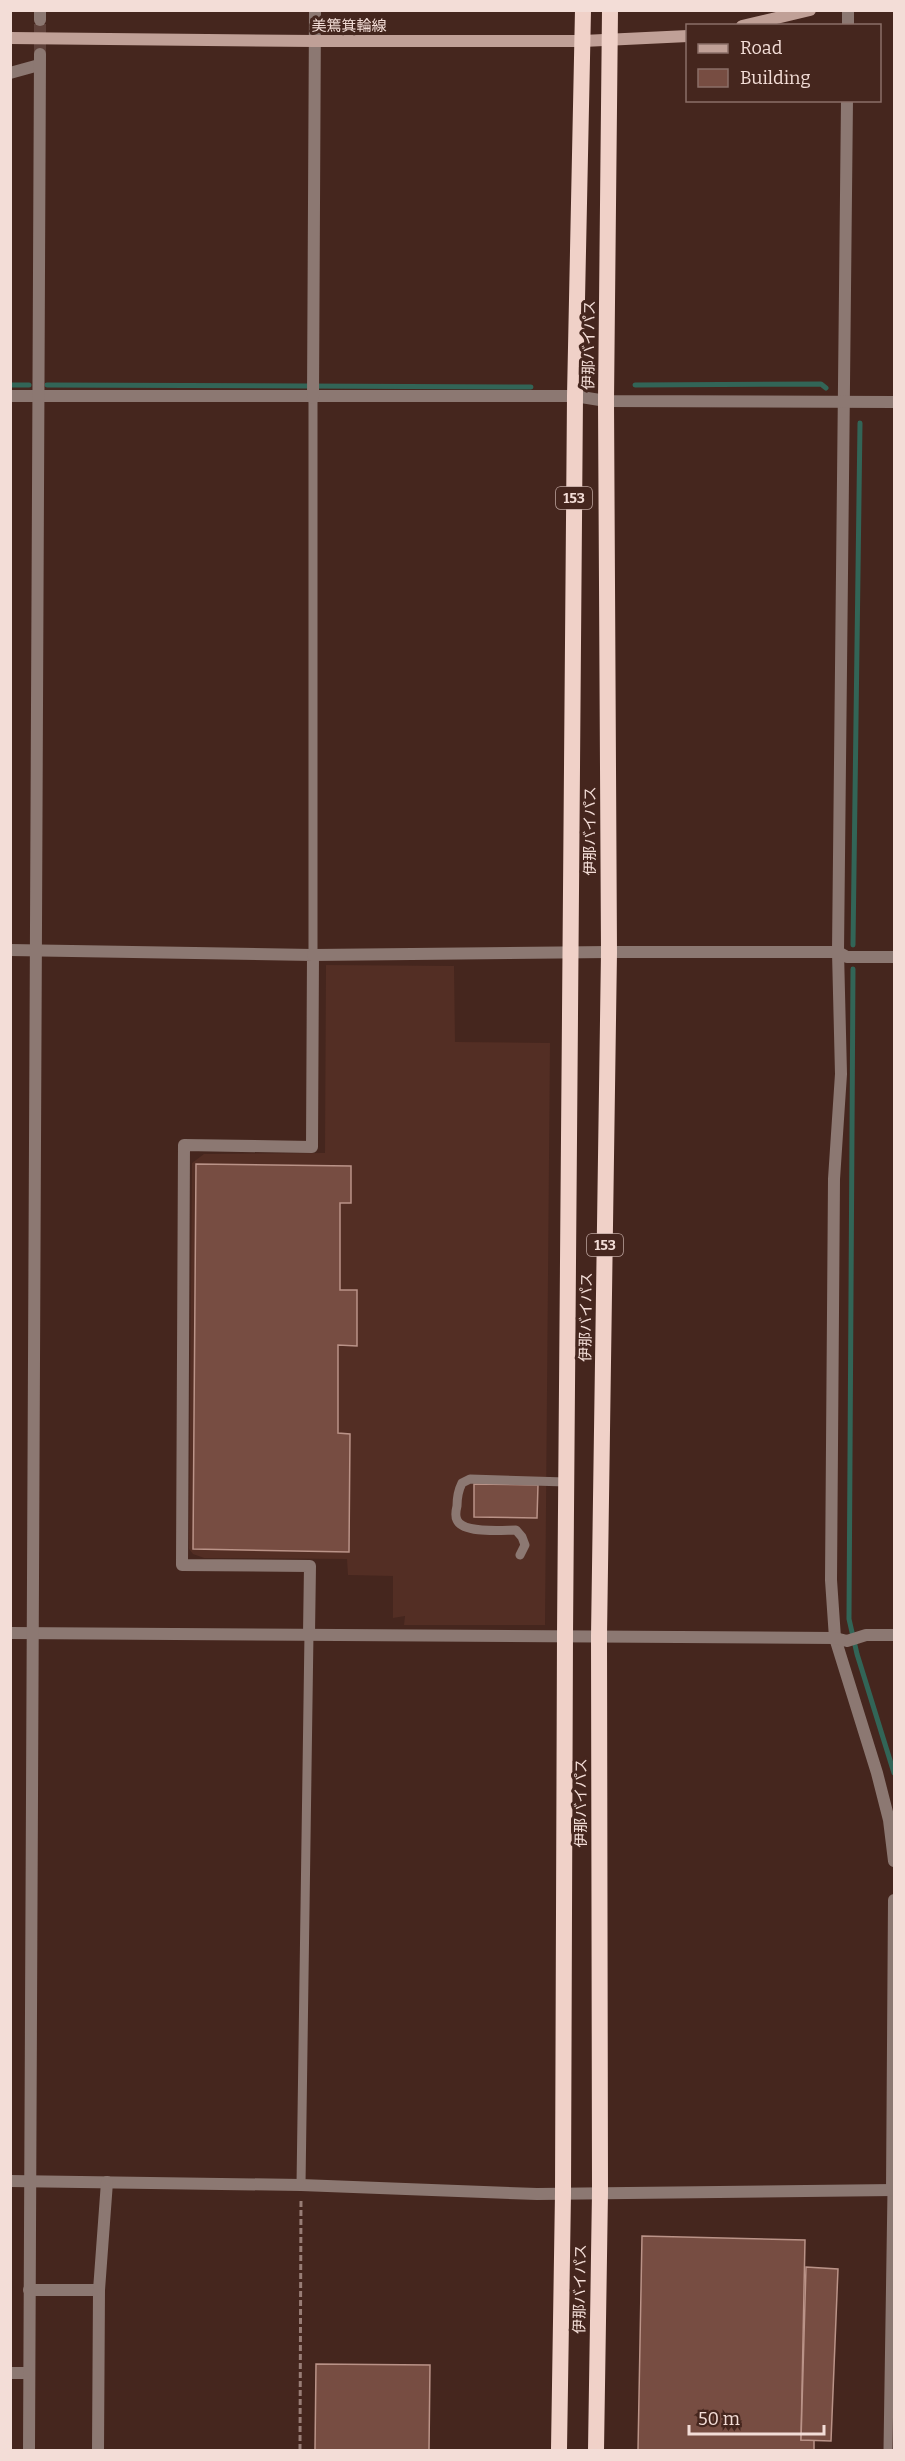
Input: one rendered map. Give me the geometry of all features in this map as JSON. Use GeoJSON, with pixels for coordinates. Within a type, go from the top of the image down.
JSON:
{"type":"FeatureCollection","features":[{"type":"Feature","properties":{"kind":"highway","name":"153"},"geometry":{"type":"LineString","coordinates":[[583,10],[583,41]]}},
{"type":"Feature","properties":{"kind":"highway","name":"153"},"geometry":{"type":"LineString","coordinates":[[610,10],[610,40]]}},
{"type":"Feature","properties":{"kind":"highway","name":"伊那バイパス"},"geometry":{"type":"LineString","coordinates":[[596,2451],[600,2192],[599,1636],[609,952],[606,401],[610,40]]}},
{"type":"Feature","properties":{"kind":"highway","name":"伊那バイパス"},"geometry":{"type":"LineString","coordinates":[[559,2451],[563,2193],[575,396],[583,41]]}},
{"type":"Feature","properties":{"kind":"main road"},"geometry":{"type":"LineString","coordinates":[[750,24],[810,10]]}},
{"type":"Feature","properties":{"kind":"main road","name":"美篶箕輪線"},"geometry":{"type":"LineString","coordinates":[[10,38],[583,41],[686,36]]}},
{"type":"Feature","properties":{"kind":"street"},"geometry":{"type":"LineString","coordinates":[[313,397],[315,10]]}},
{"type":"Feature","properties":{"kind":"street"},"geometry":{"type":"LineString","coordinates":[[10,73],[40,59],[34,950],[29,2451]]}},
{"type":"Feature","properties":{"kind":"street"},"geometry":{"type":"LineString","coordinates":[[847,102],[838,952],[841,1074],[834,1179],[831,1580],[841,1639],[889,1820],[894,1861]]}},
{"type":"Feature","properties":{"kind":"street"},"geometry":{"type":"LineString","coordinates":[[10,396],[575,396],[606,401],[844,400],[894,402]]}},
{"type":"Feature","properties":{"kind":"street"},"geometry":{"type":"LineString","coordinates":[[10,950],[313,955],[838,952],[847,957],[894,957]]}},
{"type":"Feature","properties":{"kind":"street"},"geometry":{"type":"LineString","coordinates":[[309,1633],[309,1566],[182,1565],[184,1145],[312,1147],[313,955]]}},
{"type":"Feature","properties":{"kind":"street"},"geometry":{"type":"LineString","coordinates":[[10,1633],[309,1633],[841,1639],[866,1635],[894,1635]]}},
{"type":"Feature","properties":{"kind":"street"},"geometry":{"type":"LineString","coordinates":[[10,2181],[301,2185],[563,2193],[893,2190],[894,1900]]}},
{"type":"Feature","properties":{"kind":"street"},"geometry":{"type":"LineString","coordinates":[[98,2451],[99,2290],[107,2182]]}},
{"type":"Feature","properties":{"kind":"street"},"geometry":{"type":"LineString","coordinates":[[29,2290],[99,2290]]}},
{"type":"Feature","properties":{"kind":"street"},"geometry":{"type":"LineString","coordinates":[[10,2373],[29,2373]]}},
{"type":"Feature","properties":{"kind":"lane"},"geometry":{"type":"LineString","coordinates":[[313,397],[313,955]]}},
{"type":"Feature","properties":{"kind":"lane"},"geometry":{"type":"LineString","coordinates":[[520,1555],[525,1545],[516,1530],[472,1529],[458,1522],[456,1517],[457,1493],[462,1483],[470,1479],[566,1482]]}},
{"type":"Feature","properties":{"kind":"lane"},"geometry":{"type":"LineString","coordinates":[[301,2185],[309,1633]]}},
{"type":"Feature","properties":{"kind":"lane"},"geometry":{"type":"LineString","coordinates":[[888,2451],[893,2190]]}},
{"type":"Feature","properties":{"kind":"path"},"geometry":{"type":"LineString","coordinates":[[300,2451],[301,2185]]}},
{"type":"Feature","properties":{"kind":"shaded area"},"geometry":{"type":"Polygon","coordinates":[[[326,965],[454,966],[455,1042],[550,1043],[545,1625],[404,1625],[405,1616],[393,1618],[393,1576],[348,1575],[347,1559],[204,1558],[193,1554],[189,1549],[192,1163],[204,1154],[325,1153],[326,965]]]}},
{"type":"Feature","properties":{"kind":"building"},"geometry":{"type":"Polygon","coordinates":[[[196,1164],[351,1166],[351,1203],[340,1203],[340,1290],[357,1290],[357,1346],[338,1345],[338,1433],[350,1434],[349,1552],[193,1549],[196,1164]]]}},
{"type":"Feature","properties":{"kind":"building"},"geometry":{"type":"Polygon","coordinates":[[[474,1484],[538,1485],[537,1518],[474,1517],[474,1484]]]}},
{"type":"Feature","properties":{"kind":"building"},"geometry":{"type":"Polygon","coordinates":[[[642,2236],[805,2240],[801,2440],[814,2440],[814,2450],[638,2450],[642,2236]]]}},
{"type":"Feature","properties":{"kind":"building"},"geometry":{"type":"Polygon","coordinates":[[[806,2267],[838,2269],[831,2441],[801,2440],[806,2267]]]}},
{"type":"Feature","properties":{"kind":"building"},"geometry":{"type":"Polygon","coordinates":[[[316,2364],[430,2365],[429,2450],[315,2450],[316,2364]]]}},
{"type":"Feature","properties":{"kind":"waterway"},"geometry":{"type":"LineString","coordinates":[[635,385],[821,384],[826,388]]}},
{"type":"Feature","properties":{"kind":"waterway"},"geometry":{"type":"LineString","coordinates":[[10,385],[29,385]]}},
{"type":"Feature","properties":{"kind":"waterway"},"geometry":{"type":"LineString","coordinates":[[47,385],[531,387]]}},
{"type":"Feature","properties":{"kind":"waterway"},"geometry":{"type":"LineString","coordinates":[[853,945],[860,423]]}},
{"type":"Feature","properties":{"kind":"waterway"},"geometry":{"type":"LineString","coordinates":[[853,969],[849,1619],[857,1654],[894,1773]]}},
{"type":"Feature","properties":{"kind":"tunnel"},"geometry":{"type":"LineString","coordinates":[[40,20],[40,54]]}}]}
